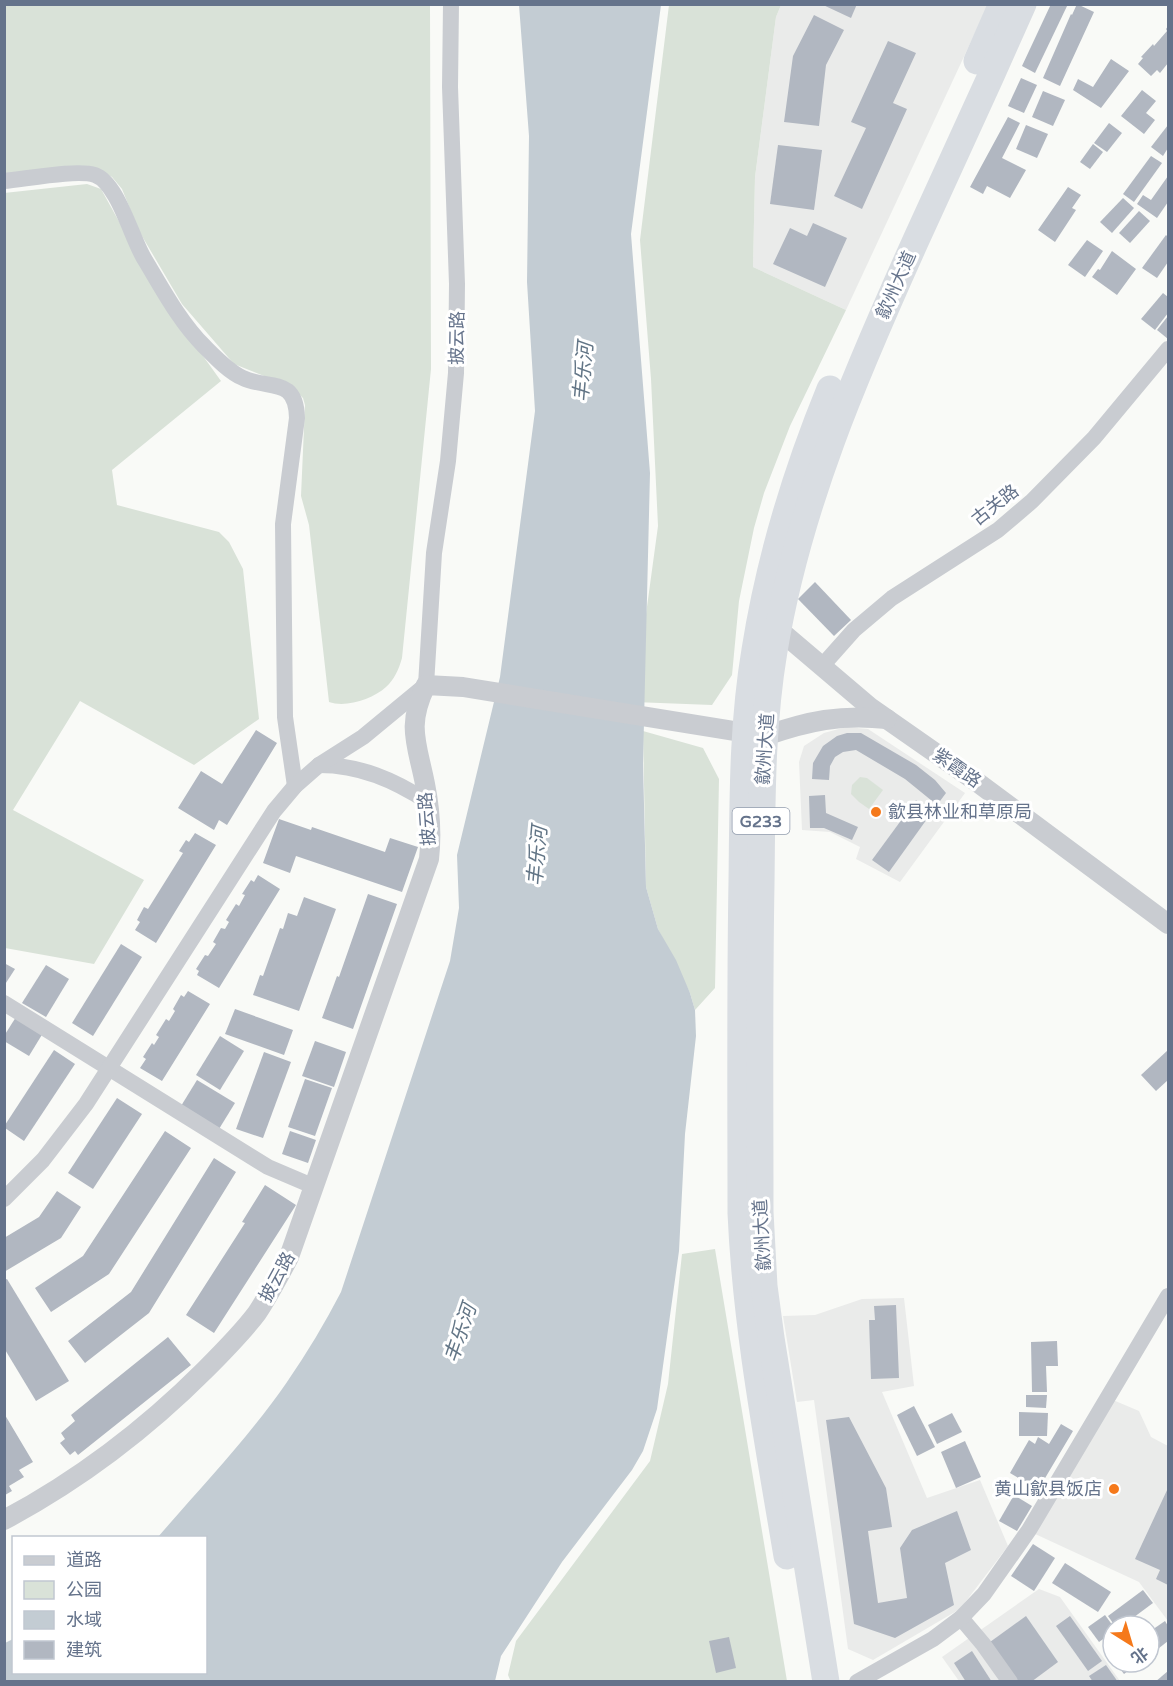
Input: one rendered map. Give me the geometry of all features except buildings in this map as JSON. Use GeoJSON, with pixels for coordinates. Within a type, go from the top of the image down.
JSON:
{"type":"FeatureCollection","features":[{"type":"Feature","properties":{"kind":"highway","name":"歙州大道"},"geometry":{"type":"LineString","coordinates":[[826,1682],[771,1338],[761,1249],[762,758],[755,734],[754,651],[784,522],[813,435],[878,278],[1002,4]]}},
{"type":"Feature","properties":{"kind":"highway","name":"歙州大道"},"geometry":{"type":"LineString","coordinates":[[807,1682],[752,1341],[742,1251],[743,757],[755,734],[803,527],[819,473],[846,399],[1023,4]]}},
{"type":"Feature","properties":{"kind":"street","name":"披云路"},"geometry":{"type":"LineString","coordinates":[[4,1520],[72,1481],[129,1438],[188,1387],[244,1328],[268,1296],[289,1257],[315,1187],[425,873],[431,843],[428,802],[414,732],[416,711],[426,685],[434,553],[448,461],[456,362],[457,284],[450,87],[451,4]]}},
{"type":"Feature","properties":{"kind":"street"},"geometry":{"type":"LineString","coordinates":[[4,181],[74,174],[90,174],[103,180],[112,192],[143,258],[191,333],[242,378],[281,387],[292,396],[297,418],[283,524],[285,706],[295,786]]}},
{"type":"Feature","properties":{"kind":"street","name":"古关路"},"geometry":{"type":"LineString","coordinates":[[822,666],[854,630],[892,598],[998,530],[1032,501],[1094,438],[1168,349]]}},
{"type":"Feature","properties":{"kind":"street","name":"紫霞路"},"geometry":{"type":"LineString","coordinates":[[778,629],[887,719],[977,782],[1168,924]]}},
{"type":"Feature","properties":{"kind":"street"},"geometry":{"type":"LineString","coordinates":[[4,1199],[38,1165],[72,1124],[274,811],[295,786],[319,765],[363,737],[426,685],[463,687],[755,734],[831,718],[887,719]]}},
{"type":"Feature","properties":{"kind":"street"},"geometry":{"type":"LineString","coordinates":[[319,765],[340,765],[365,771],[393,781],[428,802]]}},
{"type":"Feature","properties":{"kind":"street"},"geometry":{"type":"LineString","coordinates":[[4,1003],[268,1167],[315,1187]]}},
{"type":"Feature","properties":{"kind":"street"},"geometry":{"type":"LineString","coordinates":[[857,1682],[933,1639],[961,1618],[984,1594],[1029,1530],[1168,1296]]}},
{"type":"Feature","properties":{"kind":"street"},"geometry":{"type":"LineString","coordinates":[[961,1618],[1010,1682]]}},
{"type":"Feature","properties":{"kind":"shaded area"},"geometry":{"type":"Polygon","coordinates":[[[781,5],[988,5],[846,310],[753,267],[755,177],[776,17],[781,5]]]}},
{"type":"Feature","properties":{"kind":"shaded area","name":"歙县林业和草原局"},"geometry":{"type":"Polygon","coordinates":[[[846,727],[868,729],[965,793],[900,882],[856,859],[860,847],[830,832],[802,830],[799,762],[804,746],[824,733],[846,727]]]}},
{"type":"Feature","properties":{"kind":"shaded area"},"geometry":{"type":"Polygon","coordinates":[[[904,1298],[914,1386],[882,1392],[927,1498],[980,1480],[1008,1546],[960,1609],[873,1660],[848,1649],[814,1400],[797,1402],[783,1316],[815,1315],[862,1299],[904,1298]]]}},
{"type":"Feature","properties":{"kind":"shaded area","name":"黄山歙县饭店"},"geometry":{"type":"Polygon","coordinates":[[[1113,1400],[1139,1411],[1151,1437],[1168,1446],[1168,1621],[1139,1582],[1033,1533],[1113,1400]]]}},
{"type":"Feature","properties":{"kind":"shaded area"},"geometry":{"type":"Polygon","coordinates":[[[1039,1589],[1060,1597],[1101,1654],[1101,1674],[1115,1674],[1120,1681],[959,1681],[942,1657],[1039,1589]]]}},
{"type":"Feature","properties":{"kind":"green space"},"geometry":{"type":"Polygon","coordinates":[[[5,5],[430,5],[431,369],[402,658],[391,681],[374,695],[351,703],[329,702],[309,525],[301,496],[305,405],[303,398],[292,387],[234,364],[182,304],[139,231],[122,189],[112,177],[105,173],[5,181],[5,5]]]}},
{"type":"Feature","properties":{"kind":"green space"},"geometry":{"type":"Polygon","coordinates":[[[669,5],[781,5],[776,17],[755,177],[753,267],[846,310],[790,426],[764,493],[754,528],[739,601],[732,675],[712,705],[634,702],[658,526],[651,379],[640,240],[669,5]]]}},
{"type":"Feature","properties":{"kind":"green space"},"geometry":{"type":"Polygon","coordinates":[[[87,184],[101,189],[162,299],[221,381],[112,470],[117,505],[219,532],[229,542],[243,569],[259,719],[194,765],[80,701],[13,810],[144,880],[94,964],[5,948],[4,193],[87,184]]]}},
{"type":"Feature","properties":{"kind":"green space"},"geometry":{"type":"Polygon","coordinates":[[[643,731],[703,748],[719,779],[715,988],[695,1010],[690,993],[658,929],[646,887],[643,731]]]}},
{"type":"Feature","properties":{"kind":"green space"},"geometry":{"type":"Polygon","coordinates":[[[860,777],[867,778],[883,790],[869,809],[851,794],[852,785],[860,777]]]}},
{"type":"Feature","properties":{"kind":"green space"},"geometry":{"type":"Polygon","coordinates":[[[715,1249],[787,1681],[511,1682],[508,1675],[516,1641],[650,1461],[668,1384],[682,1254],[715,1249]]]}},
{"type":"Feature","properties":{"kind":"water","name":"丰乐河"},"geometry":{"type":"Polygon","coordinates":[[[519,5],[661,5],[631,234],[650,473],[643,763],[646,887],[658,929],[676,960],[690,993],[695,1010],[696,1036],[685,1134],[679,1251],[657,1409],[643,1451],[632,1470],[562,1562],[501,1656],[495,1681],[5,1682],[5,1643],[12,1640],[12,1674],[207,1674],[207,1536],[159,1536],[241,1442],[287,1382],[309,1349],[341,1292],[450,961],[459,908],[457,855],[500,677],[535,411],[527,282],[529,136],[519,5]]]}},
{"type":"Feature","properties":{"kind":"place","name":"歙县林业和草原局"},"geometry":{"type":"Point","coordinates":[876,812]}},
{"type":"Feature","properties":{"kind":"place","name":"黄山歙县饭店"},"geometry":{"type":"Point","coordinates":[1114,1489]}}]}
